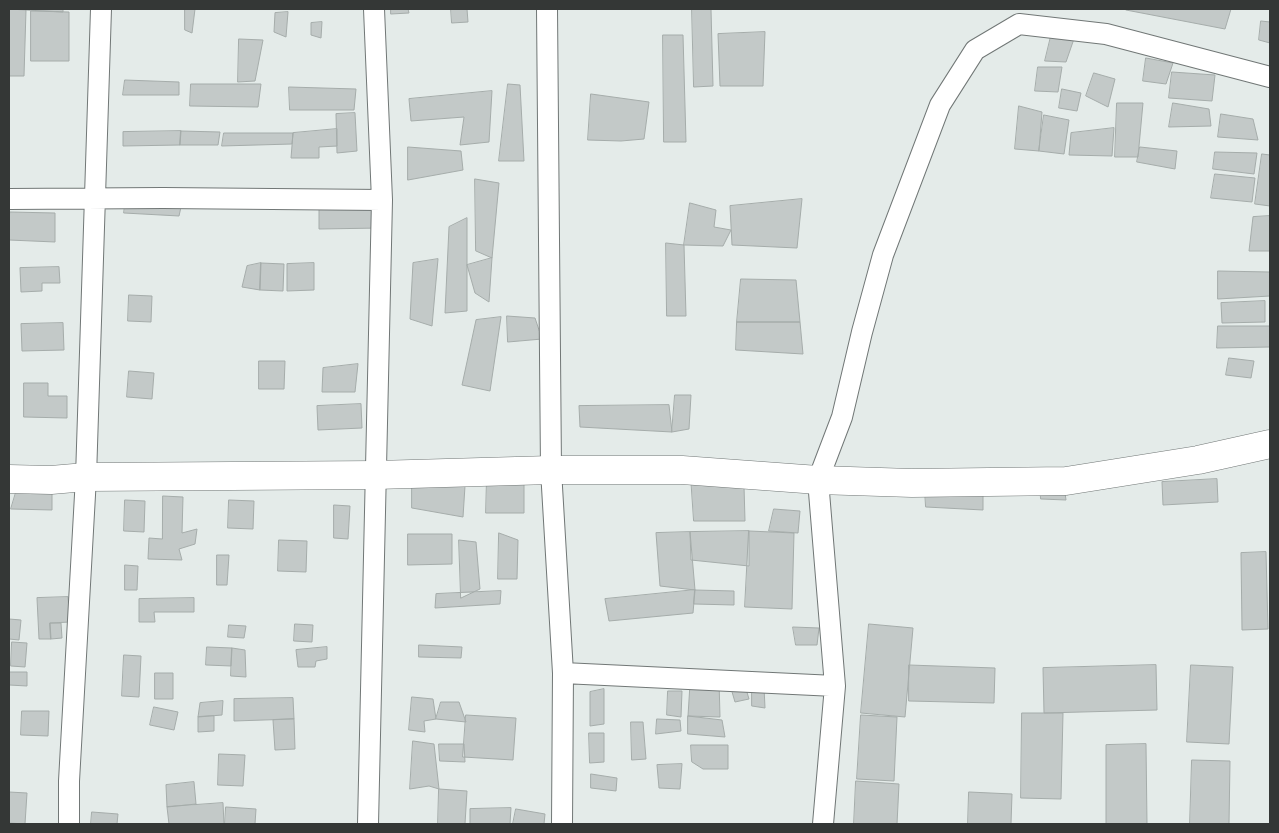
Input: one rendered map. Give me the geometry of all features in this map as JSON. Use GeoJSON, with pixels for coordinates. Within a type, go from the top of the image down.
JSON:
{"type":"FeatureCollection","features":[{"type":"Feature","properties":{"kind":"street"},"geometry":{"type":"LineString","coordinates":[[69,824],[69,781],[86,477],[101,9]]}},
{"type":"Feature","properties":{"kind":"street"},"geometry":{"type":"LineString","coordinates":[[368,824],[382,200],[374,9]]}},
{"type":"Feature","properties":{"kind":"street"},"geometry":{"type":"LineString","coordinates":[[547,9],[551,470],[563,673],[562,824]]}},
{"type":"Feature","properties":{"kind":"street"},"geometry":{"type":"LineString","coordinates":[[823,824],[835,686],[818,480],[842,417],[883,255],[940,105],[975,50],[1018,24],[1106,34],[1270,77]]}},
{"type":"Feature","properties":{"kind":"street"},"geometry":{"type":"LineString","coordinates":[[9,199],[382,200]]}},
{"type":"Feature","properties":{"kind":"street"},"geometry":{"type":"LineString","coordinates":[[9,479],[376,475],[551,470],[682,470],[818,480],[912,483],[1066,481],[1198,460],[1270,444]]}},
{"type":"Feature","properties":{"kind":"street"},"geometry":{"type":"LineString","coordinates":[[563,673],[835,686]]}},
{"type":"Feature","properties":{"kind":"building"},"geometry":{"type":"Polygon","coordinates":[[[9,9],[26,10],[24,76],[9,76],[9,9]]]}},
{"type":"Feature","properties":{"kind":"building"},"geometry":{"type":"Polygon","coordinates":[[[63,9],[63,12],[26,10],[63,9]]]}},
{"type":"Feature","properties":{"kind":"building"},"geometry":{"type":"Polygon","coordinates":[[[185,9],[195,9],[192,33],[185,30],[185,9]]]}},
{"type":"Feature","properties":{"kind":"building"},"geometry":{"type":"Polygon","coordinates":[[[391,9],[408,9],[409,13],[391,14],[391,9]]]}},
{"type":"Feature","properties":{"kind":"building"},"geometry":{"type":"Polygon","coordinates":[[[451,9],[467,9],[468,22],[452,23],[451,9]]]}},
{"type":"Feature","properties":{"kind":"building"},"geometry":{"type":"Polygon","coordinates":[[[692,9],[711,9],[713,86],[694,87],[692,9]]]}},
{"type":"Feature","properties":{"kind":"building"},"geometry":{"type":"Polygon","coordinates":[[[1126,9],[1231,9],[1225,29],[1126,9]]]}},
{"type":"Feature","properties":{"kind":"building"},"geometry":{"type":"Polygon","coordinates":[[[31,11],[69,12],[69,61],[31,61],[31,11]]]}},
{"type":"Feature","properties":{"kind":"building"},"geometry":{"type":"Polygon","coordinates":[[[288,12],[286,37],[274,32],[275,13],[288,12]]]}},
{"type":"Feature","properties":{"kind":"building"},"geometry":{"type":"Polygon","coordinates":[[[1261,21],[1270,22],[1270,43],[1259,40],[1261,21]]]}},
{"type":"Feature","properties":{"kind":"building"},"geometry":{"type":"Polygon","coordinates":[[[322,22],[321,38],[311,35],[311,23],[322,22]]]}},
{"type":"Feature","properties":{"kind":"building"},"geometry":{"type":"Polygon","coordinates":[[[1053,28],[1076,33],[1066,62],[1045,61],[1053,28]]]}},
{"type":"Feature","properties":{"kind":"building"},"geometry":{"type":"Polygon","coordinates":[[[765,32],[763,86],[720,86],[718,34],[765,32]]]}},
{"type":"Feature","properties":{"kind":"building"},"geometry":{"type":"Polygon","coordinates":[[[663,35],[683,35],[686,142],[664,142],[663,35]]]}},
{"type":"Feature","properties":{"kind":"building"},"geometry":{"type":"Polygon","coordinates":[[[239,39],[263,40],[255,81],[238,82],[239,39]]]}},
{"type":"Feature","properties":{"kind":"building"},"geometry":{"type":"Polygon","coordinates":[[[1146,58],[1173,63],[1166,84],[1143,81],[1146,58]]]}},
{"type":"Feature","properties":{"kind":"building"},"geometry":{"type":"Polygon","coordinates":[[[1038,67],[1062,67],[1058,92],[1035,91],[1038,67]]]}},
{"type":"Feature","properties":{"kind":"building"},"geometry":{"type":"Polygon","coordinates":[[[1172,72],[1215,75],[1212,101],[1169,98],[1172,72]]]}},
{"type":"Feature","properties":{"kind":"building"},"geometry":{"type":"Polygon","coordinates":[[[1094,73],[1115,79],[1108,107],[1086,96],[1094,73]]]}},
{"type":"Feature","properties":{"kind":"building"},"geometry":{"type":"Polygon","coordinates":[[[125,80],[179,82],[179,95],[123,95],[125,80]]]}},
{"type":"Feature","properties":{"kind":"building"},"geometry":{"type":"Polygon","coordinates":[[[191,84],[261,84],[258,107],[190,106],[191,84]]]}},
{"type":"Feature","properties":{"kind":"building"},"geometry":{"type":"Polygon","coordinates":[[[508,84],[520,85],[524,161],[499,161],[508,84]]]}},
{"type":"Feature","properties":{"kind":"building"},"geometry":{"type":"Polygon","coordinates":[[[289,87],[356,89],[354,110],[290,110],[289,87]]]}},
{"type":"Feature","properties":{"kind":"building"},"geometry":{"type":"Polygon","coordinates":[[[1062,89],[1081,93],[1077,111],[1059,108],[1062,89]]]}},
{"type":"Feature","properties":{"kind":"building"},"geometry":{"type":"Polygon","coordinates":[[[492,91],[489,142],[460,145],[464,117],[411,121],[409,99],[492,91]]]}},
{"type":"Feature","properties":{"kind":"building"},"geometry":{"type":"Polygon","coordinates":[[[591,94],[649,102],[644,139],[621,141],[588,140],[591,94]]]}},
{"type":"Feature","properties":{"kind":"building"},"geometry":{"type":"Polygon","coordinates":[[[1117,103],[1143,103],[1138,157],[1115,157],[1117,103]]]}},
{"type":"Feature","properties":{"kind":"building"},"geometry":{"type":"Polygon","coordinates":[[[1173,103],[1209,109],[1211,126],[1169,127],[1173,103]]]}},
{"type":"Feature","properties":{"kind":"building"},"geometry":{"type":"Polygon","coordinates":[[[1019,106],[1042,112],[1039,151],[1015,149],[1019,106]]]}},
{"type":"Feature","properties":{"kind":"building"},"geometry":{"type":"Polygon","coordinates":[[[355,113],[357,151],[337,153],[336,114],[355,113]]]}},
{"type":"Feature","properties":{"kind":"building"},"geometry":{"type":"Polygon","coordinates":[[[1221,114],[1253,119],[1258,140],[1218,137],[1221,114]]]}},
{"type":"Feature","properties":{"kind":"building"},"geometry":{"type":"Polygon","coordinates":[[[1044,115],[1069,120],[1064,154],[1039,151],[1044,115]]]}},
{"type":"Feature","properties":{"kind":"building"},"geometry":{"type":"Polygon","coordinates":[[[1114,128],[1112,156],[1069,155],[1071,133],[1114,128]]]}},
{"type":"Feature","properties":{"kind":"building"},"geometry":{"type":"Polygon","coordinates":[[[337,129],[337,146],[319,147],[319,158],[291,158],[293,133],[337,129]]]}},
{"type":"Feature","properties":{"kind":"building"},"geometry":{"type":"Polygon","coordinates":[[[181,131],[180,145],[123,146],[123,132],[181,131]]]}},
{"type":"Feature","properties":{"kind":"building"},"geometry":{"type":"Polygon","coordinates":[[[181,131],[220,132],[218,145],[180,145],[181,131]]]}},
{"type":"Feature","properties":{"kind":"building"},"geometry":{"type":"Polygon","coordinates":[[[224,133],[293,133],[292,144],[222,146],[224,133]]]}},
{"type":"Feature","properties":{"kind":"building"},"geometry":{"type":"Polygon","coordinates":[[[408,147],[461,151],[463,170],[408,180],[408,147]]]}},
{"type":"Feature","properties":{"kind":"building"},"geometry":{"type":"Polygon","coordinates":[[[1140,147],[1177,151],[1175,169],[1137,162],[1140,147]]]}},
{"type":"Feature","properties":{"kind":"building"},"geometry":{"type":"Polygon","coordinates":[[[1215,152],[1257,153],[1254,174],[1213,169],[1215,152]]]}},
{"type":"Feature","properties":{"kind":"building"},"geometry":{"type":"Polygon","coordinates":[[[1262,154],[1270,155],[1270,206],[1255,204],[1262,154]]]}},
{"type":"Feature","properties":{"kind":"building"},"geometry":{"type":"Polygon","coordinates":[[[1215,174],[1255,178],[1252,202],[1211,198],[1215,174]]]}},
{"type":"Feature","properties":{"kind":"building"},"geometry":{"type":"Polygon","coordinates":[[[475,179],[499,183],[492,258],[476,251],[475,179]]]}},
{"type":"Feature","properties":{"kind":"building"},"geometry":{"type":"Polygon","coordinates":[[[126,198],[183,198],[179,216],[124,213],[126,198]]]}},
{"type":"Feature","properties":{"kind":"building"},"geometry":{"type":"Polygon","coordinates":[[[802,199],[797,248],[732,245],[730,206],[802,199]]]}},
{"type":"Feature","properties":{"kind":"building"},"geometry":{"type":"Polygon","coordinates":[[[382,200],[381,228],[319,229],[319,204],[382,200]]]}},
{"type":"Feature","properties":{"kind":"building"},"geometry":{"type":"Polygon","coordinates":[[[690,203],[716,210],[714,227],[731,230],[723,246],[684,245],[690,203]]]}},
{"type":"Feature","properties":{"kind":"building"},"geometry":{"type":"Polygon","coordinates":[[[10,212],[55,213],[55,242],[9,240],[10,212]]]}},
{"type":"Feature","properties":{"kind":"building"},"geometry":{"type":"Polygon","coordinates":[[[1270,216],[1270,251],[1249,251],[1253,217],[1270,216]]]}},
{"type":"Feature","properties":{"kind":"building"},"geometry":{"type":"Polygon","coordinates":[[[467,218],[467,311],[445,313],[449,227],[467,218]]]}},
{"type":"Feature","properties":{"kind":"building"},"geometry":{"type":"Polygon","coordinates":[[[666,243],[684,245],[686,316],[667,316],[666,243]]]}},
{"type":"Feature","properties":{"kind":"building"},"geometry":{"type":"Polygon","coordinates":[[[492,258],[489,302],[475,293],[467,265],[492,258]]]}},
{"type":"Feature","properties":{"kind":"building"},"geometry":{"type":"Polygon","coordinates":[[[438,259],[432,326],[410,319],[413,263],[438,259]]]}},
{"type":"Feature","properties":{"kind":"building"},"geometry":{"type":"Polygon","coordinates":[[[261,263],[284,264],[283,291],[260,290],[261,263]]]}},
{"type":"Feature","properties":{"kind":"building"},"geometry":{"type":"Polygon","coordinates":[[[261,263],[260,290],[242,287],[247,266],[261,263]]]}},
{"type":"Feature","properties":{"kind":"building"},"geometry":{"type":"Polygon","coordinates":[[[314,263],[314,290],[287,291],[287,264],[314,263]]]}},
{"type":"Feature","properties":{"kind":"building"},"geometry":{"type":"Polygon","coordinates":[[[59,267],[60,283],[42,283],[42,291],[21,292],[20,268],[59,267]]]}},
{"type":"Feature","properties":{"kind":"building"},"geometry":{"type":"Polygon","coordinates":[[[1218,271],[1270,272],[1270,296],[1218,299],[1218,271]]]}},
{"type":"Feature","properties":{"kind":"building"},"geometry":{"type":"Polygon","coordinates":[[[741,279],[796,280],[800,322],[737,322],[741,279]]]}},
{"type":"Feature","properties":{"kind":"building"},"geometry":{"type":"Polygon","coordinates":[[[129,295],[152,296],[151,322],[128,321],[129,295]]]}},
{"type":"Feature","properties":{"kind":"building"},"geometry":{"type":"Polygon","coordinates":[[[1265,301],[1265,322],[1222,323],[1221,303],[1265,301]]]}},
{"type":"Feature","properties":{"kind":"building"},"geometry":{"type":"Polygon","coordinates":[[[507,316],[535,318],[542,339],[508,342],[507,316]]]}},
{"type":"Feature","properties":{"kind":"building"},"geometry":{"type":"Polygon","coordinates":[[[501,317],[490,391],[462,385],[476,320],[501,317]]]}},
{"type":"Feature","properties":{"kind":"building"},"geometry":{"type":"Polygon","coordinates":[[[737,322],[800,322],[803,354],[736,350],[737,322]]]}},
{"type":"Feature","properties":{"kind":"building"},"geometry":{"type":"Polygon","coordinates":[[[63,323],[64,350],[22,351],[21,324],[63,323]]]}},
{"type":"Feature","properties":{"kind":"building"},"geometry":{"type":"Polygon","coordinates":[[[1218,326],[1270,326],[1270,347],[1217,348],[1218,326]]]}},
{"type":"Feature","properties":{"kind":"building"},"geometry":{"type":"Polygon","coordinates":[[[1229,358],[1254,361],[1251,378],[1226,375],[1229,358]]]}},
{"type":"Feature","properties":{"kind":"building"},"geometry":{"type":"Polygon","coordinates":[[[259,361],[285,361],[284,389],[259,389],[259,361]]]}},
{"type":"Feature","properties":{"kind":"building"},"geometry":{"type":"Polygon","coordinates":[[[358,364],[355,392],[322,392],[323,368],[358,364]]]}},
{"type":"Feature","properties":{"kind":"building"},"geometry":{"type":"Polygon","coordinates":[[[129,371],[154,373],[152,399],[127,397],[129,371]]]}},
{"type":"Feature","properties":{"kind":"building"},"geometry":{"type":"Polygon","coordinates":[[[24,383],[48,383],[48,396],[67,396],[67,418],[24,417],[24,383]]]}},
{"type":"Feature","properties":{"kind":"building"},"geometry":{"type":"Polygon","coordinates":[[[675,395],[691,395],[689,429],[672,432],[675,395]]]}},
{"type":"Feature","properties":{"kind":"building"},"geometry":{"type":"Polygon","coordinates":[[[361,404],[362,428],[318,430],[317,406],[361,404]]]}},
{"type":"Feature","properties":{"kind":"building"},"geometry":{"type":"Polygon","coordinates":[[[669,405],[672,432],[580,427],[579,406],[669,405]]]}},
{"type":"Feature","properties":{"kind":"building"},"geometry":{"type":"Polygon","coordinates":[[[487,477],[524,478],[524,513],[486,513],[487,477]]]}},
{"type":"Feature","properties":{"kind":"building"},"geometry":{"type":"Polygon","coordinates":[[[691,477],[744,486],[745,521],[694,521],[691,477]]]}},
{"type":"Feature","properties":{"kind":"building"},"geometry":{"type":"Polygon","coordinates":[[[1217,479],[1218,502],[1163,505],[1162,482],[1217,479]]]}},
{"type":"Feature","properties":{"kind":"building"},"geometry":{"type":"Polygon","coordinates":[[[412,480],[465,486],[463,517],[412,508],[412,480]]]}},
{"type":"Feature","properties":{"kind":"building"},"geometry":{"type":"Polygon","coordinates":[[[1040,486],[1064,486],[1066,500],[1041,499],[1040,486]]]}},
{"type":"Feature","properties":{"kind":"building"},"geometry":{"type":"Polygon","coordinates":[[[17,489],[52,490],[52,510],[11,509],[17,489]]]}},
{"type":"Feature","properties":{"kind":"building"},"geometry":{"type":"Polygon","coordinates":[[[925,491],[983,492],[983,510],[926,507],[925,491]]]}},
{"type":"Feature","properties":{"kind":"building"},"geometry":{"type":"Polygon","coordinates":[[[163,496],[183,497],[182,533],[197,529],[195,544],[179,549],[182,560],[148,559],[149,538],[162,539],[163,496]]]}},
{"type":"Feature","properties":{"kind":"building"},"geometry":{"type":"Polygon","coordinates":[[[125,500],[145,501],[144,532],[124,531],[125,500]]]}},
{"type":"Feature","properties":{"kind":"building"},"geometry":{"type":"Polygon","coordinates":[[[229,500],[254,501],[253,529],[228,528],[229,500]]]}},
{"type":"Feature","properties":{"kind":"building"},"geometry":{"type":"Polygon","coordinates":[[[334,505],[350,506],[348,539],[334,538],[334,505]]]}},
{"type":"Feature","properties":{"kind":"building"},"geometry":{"type":"Polygon","coordinates":[[[774,509],[800,511],[798,533],[769,531],[774,509]]]}},
{"type":"Feature","properties":{"kind":"building"},"geometry":{"type":"Polygon","coordinates":[[[749,531],[749,566],[691,560],[690,532],[749,531]]]}},
{"type":"Feature","properties":{"kind":"building"},"geometry":{"type":"Polygon","coordinates":[[[749,531],[794,533],[792,609],[745,607],[749,531]]]}},
{"type":"Feature","properties":{"kind":"building"},"geometry":{"type":"Polygon","coordinates":[[[690,532],[695,590],[660,586],[656,533],[690,532]]]}},
{"type":"Feature","properties":{"kind":"building"},"geometry":{"type":"Polygon","coordinates":[[[499,533],[518,540],[517,579],[498,579],[499,533]]]}},
{"type":"Feature","properties":{"kind":"building"},"geometry":{"type":"Polygon","coordinates":[[[408,534],[452,534],[452,564],[408,565],[408,534]]]}},
{"type":"Feature","properties":{"kind":"building"},"geometry":{"type":"Polygon","coordinates":[[[279,540],[307,541],[306,572],[278,571],[279,540]]]}},
{"type":"Feature","properties":{"kind":"building"},"geometry":{"type":"Polygon","coordinates":[[[459,540],[476,542],[480,589],[461,598],[459,540]]]}},
{"type":"Feature","properties":{"kind":"building"},"geometry":{"type":"Polygon","coordinates":[[[1266,552],[1268,629],[1242,630],[1241,553],[1266,552]]]}},
{"type":"Feature","properties":{"kind":"building"},"geometry":{"type":"Polygon","coordinates":[[[217,555],[229,555],[227,585],[217,585],[217,555]]]}},
{"type":"Feature","properties":{"kind":"building"},"geometry":{"type":"Polygon","coordinates":[[[125,565],[138,566],[137,590],[125,590],[125,565]]]}},
{"type":"Feature","properties":{"kind":"building"},"geometry":{"type":"Polygon","coordinates":[[[695,590],[693,613],[609,621],[605,599],[695,590]]]}},
{"type":"Feature","properties":{"kind":"building"},"geometry":{"type":"Polygon","coordinates":[[[695,590],[734,591],[734,605],[694,604],[695,590]]]}},
{"type":"Feature","properties":{"kind":"building"},"geometry":{"type":"Polygon","coordinates":[[[501,591],[500,604],[435,608],[436,594],[501,591]]]}},
{"type":"Feature","properties":{"kind":"building"},"geometry":{"type":"Polygon","coordinates":[[[68,597],[70,622],[50,623],[51,639],[39,639],[37,598],[68,597]]]}},
{"type":"Feature","properties":{"kind":"building"},"geometry":{"type":"Polygon","coordinates":[[[194,598],[194,612],[154,612],[155,622],[139,622],[139,599],[194,598]]]}},
{"type":"Feature","properties":{"kind":"building"},"geometry":{"type":"Polygon","coordinates":[[[9,619],[21,620],[19,640],[9,639],[9,619]]]}},
{"type":"Feature","properties":{"kind":"building"},"geometry":{"type":"Polygon","coordinates":[[[50,623],[61,623],[62,638],[51,639],[50,623]]]}},
{"type":"Feature","properties":{"kind":"building"},"geometry":{"type":"Polygon","coordinates":[[[295,624],[313,625],[312,642],[294,641],[295,624]]]}},
{"type":"Feature","properties":{"kind":"building"},"geometry":{"type":"Polygon","coordinates":[[[869,624],[913,628],[905,717],[861,713],[869,624]]]}},
{"type":"Feature","properties":{"kind":"building"},"geometry":{"type":"Polygon","coordinates":[[[229,625],[246,626],[244,638],[228,637],[229,625]]]}},
{"type":"Feature","properties":{"kind":"building"},"geometry":{"type":"Polygon","coordinates":[[[793,627],[819,628],[817,645],[796,645],[793,627]]]}},
{"type":"Feature","properties":{"kind":"building"},"geometry":{"type":"Polygon","coordinates":[[[12,642],[27,643],[25,667],[11,666],[12,642]]]}},
{"type":"Feature","properties":{"kind":"building"},"geometry":{"type":"Polygon","coordinates":[[[419,645],[462,647],[461,658],[419,657],[419,645]]]}},
{"type":"Feature","properties":{"kind":"building"},"geometry":{"type":"Polygon","coordinates":[[[207,647],[232,648],[231,666],[206,665],[207,647]]]}},
{"type":"Feature","properties":{"kind":"building"},"geometry":{"type":"Polygon","coordinates":[[[327,647],[327,659],[316,661],[315,667],[298,667],[296,650],[327,647]]]}},
{"type":"Feature","properties":{"kind":"building"},"geometry":{"type":"Polygon","coordinates":[[[232,648],[245,650],[246,677],[231,676],[232,648]]]}},
{"type":"Feature","properties":{"kind":"building"},"geometry":{"type":"Polygon","coordinates":[[[124,655],[141,656],[139,697],[122,696],[124,655]]]}},
{"type":"Feature","properties":{"kind":"building"},"geometry":{"type":"Polygon","coordinates":[[[909,665],[995,668],[994,703],[909,701],[909,665]]]}},
{"type":"Feature","properties":{"kind":"building"},"geometry":{"type":"Polygon","coordinates":[[[1156,665],[1157,710],[1044,713],[1043,668],[1156,665]]]}},
{"type":"Feature","properties":{"kind":"building"},"geometry":{"type":"Polygon","coordinates":[[[1191,665],[1233,667],[1229,744],[1187,742],[1191,665]]]}},
{"type":"Feature","properties":{"kind":"building"},"geometry":{"type":"Polygon","coordinates":[[[9,672],[27,672],[27,686],[9,685],[9,672]]]}},
{"type":"Feature","properties":{"kind":"building"},"geometry":{"type":"Polygon","coordinates":[[[155,673],[173,673],[173,699],[155,699],[155,673]]]}},
{"type":"Feature","properties":{"kind":"building"},"geometry":{"type":"Polygon","coordinates":[[[719,680],[720,717],[688,716],[690,684],[719,680]]]}},
{"type":"Feature","properties":{"kind":"building"},"geometry":{"type":"Polygon","coordinates":[[[744,682],[749,699],[735,702],[730,685],[744,682]]]}},
{"type":"Feature","properties":{"kind":"building"},"geometry":{"type":"Polygon","coordinates":[[[752,687],[764,687],[765,708],[752,706],[752,687]]]}},
{"type":"Feature","properties":{"kind":"building"},"geometry":{"type":"Polygon","coordinates":[[[604,689],[604,724],[590,726],[590,692],[604,689]]]}},
{"type":"Feature","properties":{"kind":"building"},"geometry":{"type":"Polygon","coordinates":[[[668,691],[682,691],[681,717],[667,715],[668,691]]]}},
{"type":"Feature","properties":{"kind":"building"},"geometry":{"type":"Polygon","coordinates":[[[412,697],[433,699],[436,719],[424,721],[425,732],[409,730],[412,697]]]}},
{"type":"Feature","properties":{"kind":"building"},"geometry":{"type":"Polygon","coordinates":[[[293,698],[294,719],[234,721],[234,699],[293,698]]]}},
{"type":"Feature","properties":{"kind":"building"},"geometry":{"type":"Polygon","coordinates":[[[223,701],[222,715],[198,717],[200,703],[223,701]]]}},
{"type":"Feature","properties":{"kind":"building"},"geometry":{"type":"Polygon","coordinates":[[[441,702],[459,702],[466,722],[436,719],[441,702]]]}},
{"type":"Feature","properties":{"kind":"building"},"geometry":{"type":"Polygon","coordinates":[[[154,707],[178,712],[174,730],[150,725],[154,707]]]}},
{"type":"Feature","properties":{"kind":"building"},"geometry":{"type":"Polygon","coordinates":[[[22,711],[49,711],[48,736],[21,735],[22,711]]]}},
{"type":"Feature","properties":{"kind":"building"},"geometry":{"type":"Polygon","coordinates":[[[1022,713],[1063,713],[1061,799],[1021,798],[1022,713]]]}},
{"type":"Feature","properties":{"kind":"building"},"geometry":{"type":"Polygon","coordinates":[[[466,715],[516,718],[513,760],[463,757],[466,715]]]}},
{"type":"Feature","properties":{"kind":"building"},"geometry":{"type":"Polygon","coordinates":[[[861,715],[897,717],[894,781],[857,779],[861,715]]]}},
{"type":"Feature","properties":{"kind":"building"},"geometry":{"type":"Polygon","coordinates":[[[214,716],[214,731],[198,732],[198,717],[214,716]]]}},
{"type":"Feature","properties":{"kind":"building"},"geometry":{"type":"Polygon","coordinates":[[[688,716],[722,720],[725,737],[688,734],[688,716]]]}},
{"type":"Feature","properties":{"kind":"building"},"geometry":{"type":"Polygon","coordinates":[[[294,719],[295,749],[275,750],[273,720],[294,719]]]}},
{"type":"Feature","properties":{"kind":"building"},"geometry":{"type":"Polygon","coordinates":[[[657,719],[680,720],[681,731],[656,734],[657,719]]]}},
{"type":"Feature","properties":{"kind":"building"},"geometry":{"type":"Polygon","coordinates":[[[631,722],[643,722],[646,759],[632,760],[631,722]]]}},
{"type":"Feature","properties":{"kind":"building"},"geometry":{"type":"Polygon","coordinates":[[[589,733],[604,733],[604,762],[590,763],[589,733]]]}},
{"type":"Feature","properties":{"kind":"building"},"geometry":{"type":"Polygon","coordinates":[[[413,741],[434,744],[439,789],[429,786],[410,789],[413,741]]]}},
{"type":"Feature","properties":{"kind":"building"},"geometry":{"type":"Polygon","coordinates":[[[439,744],[464,744],[465,762],[440,761],[439,744]]]}},
{"type":"Feature","properties":{"kind":"building"},"geometry":{"type":"Polygon","coordinates":[[[1146,744],[1147,824],[1106,824],[1106,745],[1146,744]]]}},
{"type":"Feature","properties":{"kind":"building"},"geometry":{"type":"Polygon","coordinates":[[[691,745],[728,745],[728,769],[703,769],[692,762],[691,745]]]}},
{"type":"Feature","properties":{"kind":"building"},"geometry":{"type":"Polygon","coordinates":[[[219,754],[245,755],[243,786],[218,785],[219,754]]]}},
{"type":"Feature","properties":{"kind":"building"},"geometry":{"type":"Polygon","coordinates":[[[1192,760],[1230,761],[1229,824],[1190,824],[1192,760]]]}},
{"type":"Feature","properties":{"kind":"building"},"geometry":{"type":"Polygon","coordinates":[[[682,764],[680,789],[659,788],[657,765],[682,764]]]}},
{"type":"Feature","properties":{"kind":"building"},"geometry":{"type":"Polygon","coordinates":[[[591,774],[617,778],[616,791],[591,788],[591,774]]]}},
{"type":"Feature","properties":{"kind":"building"},"geometry":{"type":"Polygon","coordinates":[[[856,781],[899,784],[897,824],[854,824],[856,781]]]}},
{"type":"Feature","properties":{"kind":"building"},"geometry":{"type":"Polygon","coordinates":[[[194,782],[196,804],[167,807],[166,785],[194,782]]]}},
{"type":"Feature","properties":{"kind":"building"},"geometry":{"type":"Polygon","coordinates":[[[439,789],[467,791],[465,824],[438,824],[439,789]]]}},
{"type":"Feature","properties":{"kind":"building"},"geometry":{"type":"Polygon","coordinates":[[[9,792],[27,793],[25,824],[9,823],[9,792]]]}},
{"type":"Feature","properties":{"kind":"building"},"geometry":{"type":"Polygon","coordinates":[[[969,792],[1012,794],[1011,824],[968,824],[969,792]]]}},
{"type":"Feature","properties":{"kind":"building"},"geometry":{"type":"Polygon","coordinates":[[[223,803],[224,824],[169,824],[167,807],[223,803]]]}},
{"type":"Feature","properties":{"kind":"building"},"geometry":{"type":"Polygon","coordinates":[[[226,807],[256,809],[255,824],[225,824],[226,807]]]}},
{"type":"Feature","properties":{"kind":"building"},"geometry":{"type":"Polygon","coordinates":[[[511,808],[510,824],[470,824],[470,809],[511,808]]]}},
{"type":"Feature","properties":{"kind":"building"},"geometry":{"type":"Polygon","coordinates":[[[516,809],[545,814],[544,824],[513,824],[516,809]]]}},
{"type":"Feature","properties":{"kind":"building"},"geometry":{"type":"Polygon","coordinates":[[[92,812],[118,814],[117,824],[91,824],[92,812]]]}}]}
